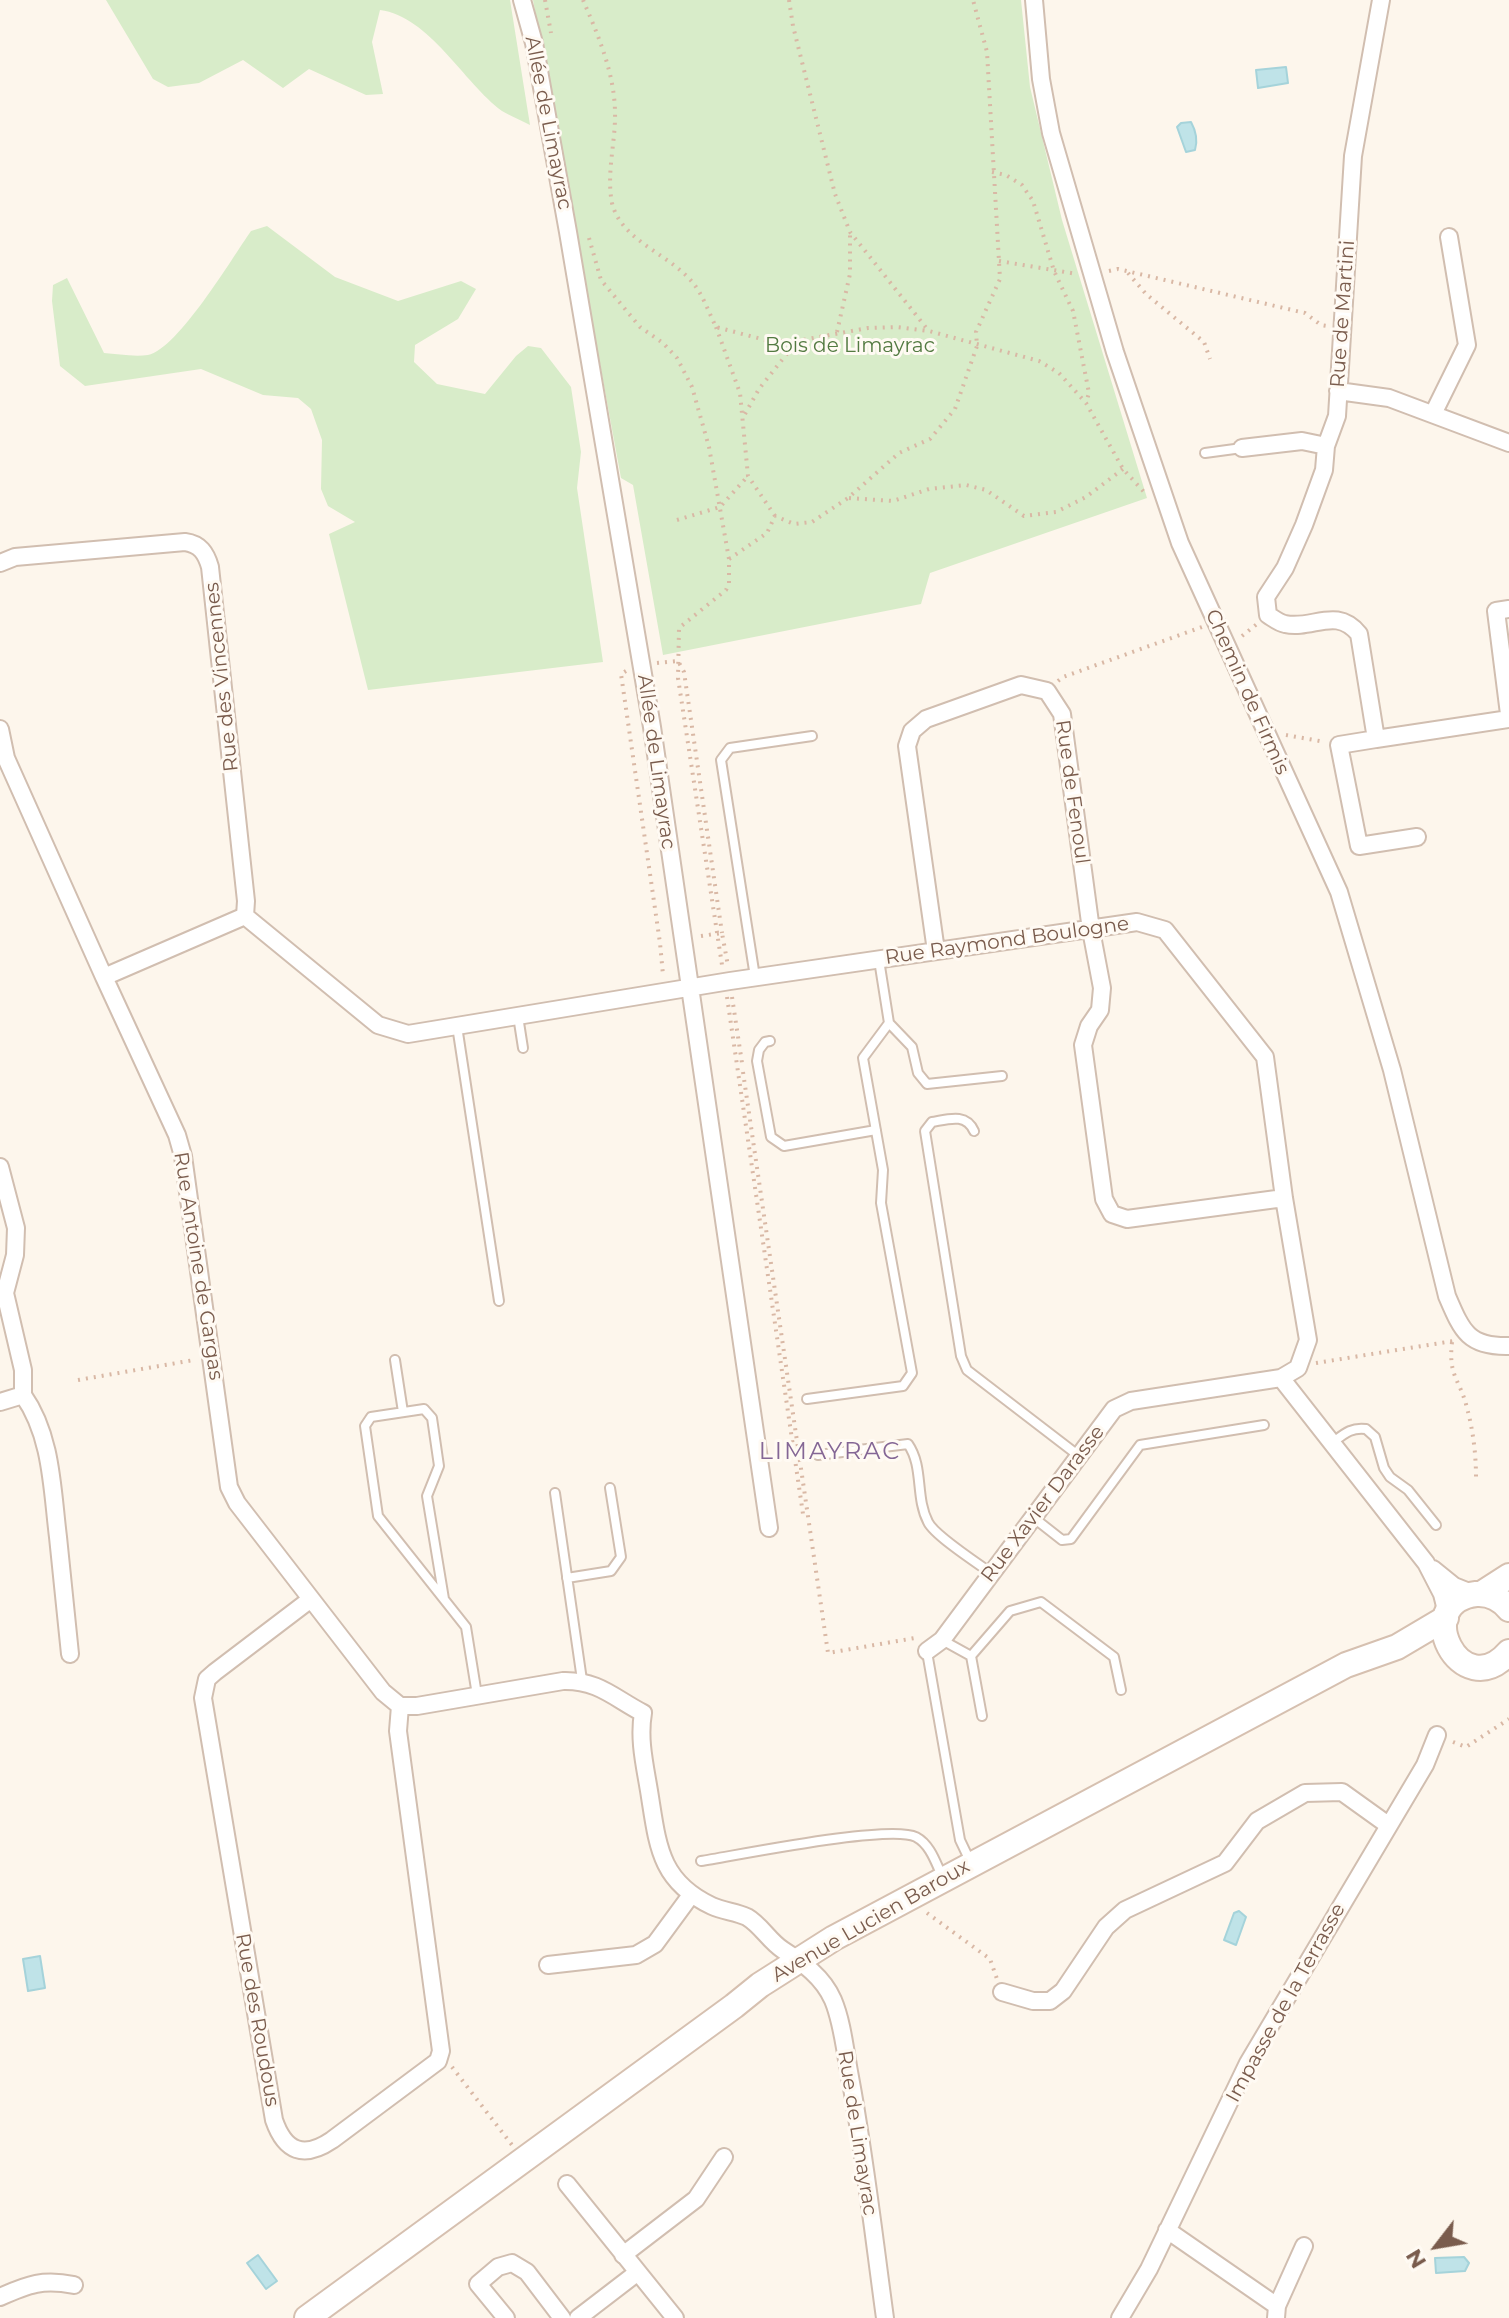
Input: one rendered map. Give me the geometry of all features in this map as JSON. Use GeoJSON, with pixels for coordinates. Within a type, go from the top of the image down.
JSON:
{"type":"FeatureCollection","features":[{"type":"Feature","properties":{"kind":"street","name":"Allée de Limayrac"},"geometry":{"type":"LineString","coordinates":[[522,0],[537,58],[652,727],[769,1528]]}},
{"type":"Feature","properties":{"kind":"street","name":"Chemin de Firmis"},"geometry":{"type":"LineString","coordinates":[[1034,0],[1041,79],[1051,133],[1092,276],[1163,494],[1214,622],[1339,892],[1392,1070],[1447,1296],[1463,1331],[1472,1338]]}},
{"type":"Feature","properties":{"kind":"street","name":"Rue de Martini"},"geometry":{"type":"LineString","coordinates":[[1268,615],[1266,597],[1285,568],[1304,525],[1324,470],[1326,446],[1337,416],[1353,156],[1381,0]]}},
{"type":"Feature","properties":{"kind":"street"},"geometry":{"type":"LineString","coordinates":[[1433,414],[1467,345],[1449,237]]}},
{"type":"Feature","properties":{"kind":"street"},"geometry":{"type":"LineString","coordinates":[[1338,391],[1389,398],[1509,443]]}},
{"type":"Feature","properties":{"kind":"street"},"geometry":{"type":"LineString","coordinates":[[1242,448],[1302,441],[1326,446]]}},
{"type":"Feature","properties":{"kind":"street","name":"Rue des Vincennes"},"geometry":{"type":"LineString","coordinates":[[0,563],[15,557],[185,542],[202,548],[210,567],[246,901],[245,916]]}},
{"type":"Feature","properties":{"kind":"street"},"geometry":{"type":"LineString","coordinates":[[1417,837],[1359,846],[1339,745],[1509,716],[1496,611],[1509,609]]}},
{"type":"Feature","properties":{"kind":"street"},"geometry":{"type":"LineString","coordinates":[[1268,615],[1282,624],[1291,625],[1337,619],[1351,624],[1359,634],[1376,739]]}},
{"type":"Feature","properties":{"kind":"street"},"geometry":{"type":"LineString","coordinates":[[936,951],[907,746],[912,731],[926,719],[1021,685],[1047,691]]}},
{"type":"Feature","properties":{"kind":"street","name":"Rue de Fenoul"},"geometry":{"type":"LineString","coordinates":[[1047,691],[1062,714],[1091,930],[1102,988],[1100,1010],[1089,1026],[1083,1045],[1104,1199],[1112,1214],[1127,1219],[1284,1198]]}},
{"type":"Feature","properties":{"kind":"street"},"geometry":{"type":"LineString","coordinates":[[0,729],[6,758],[104,977],[245,916],[378,1025],[408,1034],[689,988]]}},
{"type":"Feature","properties":{"kind":"street","name":"Rue Raymond Boulogne"},"geometry":{"type":"LineString","coordinates":[[689,988],[1137,922],[1165,930],[1265,1057],[1308,1340],[1298,1368]]}},
{"type":"Feature","properties":{"kind":"street","name":"Rue Antoine de Gargas"},"geometry":{"type":"LineString","coordinates":[[104,977],[177,1135],[183,1156],[229,1487],[237,1503],[383,1692],[400,1706]]}},
{"type":"Feature","properties":{"kind":"street"},"geometry":{"type":"LineString","coordinates":[[0,1167],[16,1228],[15,1255],[2,1293],[23,1370],[23,1395],[39,1421],[50,1469],[70,1654]]}},
{"type":"Feature","properties":{"kind":"street"},"geometry":{"type":"LineString","coordinates":[[1472,1338],[1485,1346],[1509,1346]]}},
{"type":"Feature","properties":{"kind":"street"},"geometry":{"type":"LineString","coordinates":[[1298,1368],[1281,1378],[1426,1563],[1442,1594],[1447,1616],[1445,1640],[1453,1654]]}},
{"type":"Feature","properties":{"kind":"street","name":"Rue Xavier Darasse"},"geometry":{"type":"LineString","coordinates":[[927,1651],[942,1640],[1114,1409],[1131,1401],[1281,1378]]}},
{"type":"Feature","properties":{"kind":"street"},"geometry":{"type":"LineString","coordinates":[[0,1402],[23,1395]]}},
{"type":"Feature","properties":{"kind":"street"},"geometry":{"type":"LineString","coordinates":[[1426,1563],[1454,1586],[1495,1597],[1509,1609]]}},
{"type":"Feature","properties":{"kind":"street","name":"Avenue Lucien Baroux"},"geometry":{"type":"LineString","coordinates":[[307,2318],[760,1985],[834,1938],[1346,1665],[1397,1647],[1447,1616],[1456,1603],[1509,1576]]}},
{"type":"Feature","properties":{"kind":"street","name":"Rue des Roudous"},"geometry":{"type":"LineString","coordinates":[[311,1599],[207,1679],[203,1698],[277,2130],[283,2140],[298,2150],[320,2148],[438,2061],[441,2051]]}},
{"type":"Feature","properties":{"kind":"street","name":"Avenue Lucien Baroux"},"geometry":{"type":"LineString","coordinates":[[1397,1647],[1453,1654],[1468,1664],[1485,1666],[1509,1678]]}},
{"type":"Feature","properties":{"kind":"street"},"geometry":{"type":"LineString","coordinates":[[1485,1666],[1495,1663],[1509,1652]]}},
{"type":"Feature","properties":{"kind":"street"},"geometry":{"type":"LineString","coordinates":[[441,2051],[398,1731],[400,1706],[417,1706],[582,1680],[600,1686],[643,1713],[640,1727],[658,1849],[673,1879],[691,1895],[746,1917],[778,1947],[800,1960]]}},
{"type":"Feature","properties":{"kind":"street","name":"Impasse de la Terrasse"},"geometry":{"type":"LineString","coordinates":[[1120,2318],[1149,2269],[1248,2063],[1425,1765],[1437,1735]]}},
{"type":"Feature","properties":{"kind":"street"},"geometry":{"type":"LineString","coordinates":[[1002,1992],[1033,2001],[1050,2001],[1063,1991],[1106,1927],[1125,1910],[1225,1863],[1257,1821],[1305,1793],[1342,1792],[1388,1825]]}},
{"type":"Feature","properties":{"kind":"street"},"geometry":{"type":"LineString","coordinates":[[548,1965],[636,1955],[655,1944],[691,1895]]}},
{"type":"Feature","properties":{"kind":"street","name":"Rue de Limayrac"},"geometry":{"type":"LineString","coordinates":[[800,1960],[823,1982],[833,2001],[839,2023],[854,2098],[885,2318]]}},
{"type":"Feature","properties":{"kind":"street"},"geometry":{"type":"LineString","coordinates":[[623,2255],[696,2199],[724,2157]]}},
{"type":"Feature","properties":{"kind":"street"},"geometry":{"type":"LineString","coordinates":[[567,2184],[675,2318]]}},
{"type":"Feature","properties":{"kind":"street"},"geometry":{"type":"LineString","coordinates":[[1167,2230],[1277,2312],[1304,2246]]}},
{"type":"Feature","properties":{"kind":"street"},"geometry":{"type":"LineString","coordinates":[[506,2318],[478,2284],[498,2267],[512,2263],[527,2272],[562,2318]]}},
{"type":"Feature","properties":{"kind":"street"},"geometry":{"type":"LineString","coordinates":[[578,2318],[638,2272]]}},
{"type":"Feature","properties":{"kind":"street"},"geometry":{"type":"LineString","coordinates":[[0,2297],[27,2285],[50,2281],[74,2285]]}},
{"type":"Feature","properties":{"kind":"lane"},"geometry":{"type":"LineString","coordinates":[[1205,453],[1242,448]]}},
{"type":"Feature","properties":{"kind":"lane"},"geometry":{"type":"LineString","coordinates":[[755,978],[721,760],[730,748],[812,736]]}},
{"type":"Feature","properties":{"kind":"lane"},"geometry":{"type":"LineString","coordinates":[[879,959],[889,1023],[912,1047],[918,1073],[927,1084],[1002,1076]]}},
{"type":"Feature","properties":{"kind":"lane"},"geometry":{"type":"LineString","coordinates":[[518,1016],[523,1048]]}},
{"type":"Feature","properties":{"kind":"lane"},"geometry":{"type":"LineString","coordinates":[[807,1399],[903,1386],[912,1373],[881,1203],[883,1170],[863,1058],[889,1023]]}},
{"type":"Feature","properties":{"kind":"lane"},"geometry":{"type":"LineString","coordinates":[[457,1026],[499,1301]]}},
{"type":"Feature","properties":{"kind":"lane"},"geometry":{"type":"LineString","coordinates":[[770,1041],[759,1050],[757,1061],[771,1137],[784,1146],[876,1130]]}},
{"type":"Feature","properties":{"kind":"lane"},"geometry":{"type":"LineString","coordinates":[[974,1131],[968,1121],[959,1117],[932,1122],[925,1131],[961,1356],[967,1370],[1080,1456]]}},
{"type":"Feature","properties":{"kind":"lane"},"geometry":{"type":"LineString","coordinates":[[395,1360],[403,1412]]}},
{"type":"Feature","properties":{"kind":"lane"},"geometry":{"type":"LineString","coordinates":[[444,1599],[427,1496],[439,1466],[432,1418],[424,1409],[371,1417],[365,1426],[378,1516],[466,1627],[477,1696]]}},
{"type":"Feature","properties":{"kind":"lane"},"geometry":{"type":"LineString","coordinates":[[1033,1518],[1062,1540],[1071,1539],[1140,1445],[1264,1425]]}},
{"type":"Feature","properties":{"kind":"lane"},"geometry":{"type":"LineString","coordinates":[[1332,1444],[1356,1428],[1366,1429],[1375,1437],[1384,1468],[1390,1477],[1408,1490],[1436,1525]]}},
{"type":"Feature","properties":{"kind":"lane"},"geometry":{"type":"LineString","coordinates":[[818,1455],[908,1444],[916,1456],[923,1511],[929,1526],[991,1573]]}},
{"type":"Feature","properties":{"kind":"lane"},"geometry":{"type":"LineString","coordinates":[[567,1578],[611,1571],[621,1557],[610,1488]]}},
{"type":"Feature","properties":{"kind":"lane"},"geometry":{"type":"LineString","coordinates":[[555,1493],[582,1680]]}},
{"type":"Feature","properties":{"kind":"lane"},"geometry":{"type":"LineString","coordinates":[[971,1656],[1010,1611],[1041,1602],[1114,1657],[1121,1690]]}},
{"type":"Feature","properties":{"kind":"lane"},"geometry":{"type":"LineString","coordinates":[[942,1640],[971,1656]]}},
{"type":"Feature","properties":{"kind":"lane"},"geometry":{"type":"LineString","coordinates":[[927,1651],[960,1840],[971,1864]]}},
{"type":"Feature","properties":{"kind":"lane"},"geometry":{"type":"LineString","coordinates":[[971,1656],[982,1716]]}},
{"type":"Feature","properties":{"kind":"lane"},"geometry":{"type":"LineString","coordinates":[[701,1861],[902,1832],[919,1838],[929,1849],[943,1879]]}},
{"type":"Feature","properties":{"kind":"path"},"geometry":{"type":"LineString","coordinates":[[545,0],[553,41]]}},
{"type":"Feature","properties":{"kind":"path"},"geometry":{"type":"LineString","coordinates":[[583,0],[598,35],[610,76],[615,110],[612,204],[622,225],[694,284],[716,327],[740,393],[748,476],[775,516],[794,524],[812,522],[848,498],[899,453],[930,439],[955,409],[977,346],[976,332],[1000,279],[987,52],[973,0]]}},
{"type":"Feature","properties":{"kind":"path"},"geometry":{"type":"LineString","coordinates":[[789,0],[806,83],[835,194],[850,232],[929,331]]}},
{"type":"Feature","properties":{"kind":"path"},"geometry":{"type":"LineString","coordinates":[[992,172],[1006,175],[1022,185],[1033,201],[1054,271],[1073,311],[1089,393],[1086,403]]}},
{"type":"Feature","properties":{"kind":"path"},"geometry":{"type":"LineString","coordinates":[[586,226],[601,280],[640,327],[663,343],[677,358],[692,387],[709,447],[729,559],[726,590],[679,628],[678,661],[685,677],[719,933],[828,1653],[918,1638],[927,1651]]}},
{"type":"Feature","properties":{"kind":"path"},"geometry":{"type":"LineString","coordinates":[[837,333],[850,274],[850,232]]}},
{"type":"Feature","properties":{"kind":"path"},"geometry":{"type":"LineString","coordinates":[[999,261],[1092,276]]}},
{"type":"Feature","properties":{"kind":"path"},"geometry":{"type":"LineString","coordinates":[[1118,269],[1305,313],[1321,325],[1341,329]]}},
{"type":"Feature","properties":{"kind":"path"},"geometry":{"type":"LineString","coordinates":[[1127,272],[1146,294],[1204,342],[1210,359]]}},
{"type":"Feature","properties":{"kind":"path"},"geometry":{"type":"LineString","coordinates":[[716,327],[769,341],[797,341],[868,328],[897,327],[929,331],[1039,361],[1059,373],[1086,403],[1123,469],[1149,498],[1163,494]]}},
{"type":"Feature","properties":{"kind":"path"},"geometry":{"type":"LineString","coordinates":[[744,416],[759,389],[797,341]]}},
{"type":"Feature","properties":{"kind":"path"},"geometry":{"type":"LineString","coordinates":[[848,498],[893,501],[929,489],[966,485],[986,490],[1024,516],[1056,512],[1086,497],[1123,469]]}},
{"type":"Feature","properties":{"kind":"path"},"geometry":{"type":"LineString","coordinates":[[677,520],[720,507],[748,476]]}},
{"type":"Feature","properties":{"kind":"path"},"geometry":{"type":"LineString","coordinates":[[729,559],[767,533],[775,516]]}},
{"type":"Feature","properties":{"kind":"path"},"geometry":{"type":"LineString","coordinates":[[1047,691],[1063,677],[1227,616],[1238,639],[1268,615]]}},
{"type":"Feature","properties":{"kind":"path"},"geometry":{"type":"LineString","coordinates":[[649,664],[678,661]]}},
{"type":"Feature","properties":{"kind":"path"},"geometry":{"type":"LineString","coordinates":[[631,667],[621,674],[664,975],[655,977]]}},
{"type":"Feature","properties":{"kind":"path"},"geometry":{"type":"LineString","coordinates":[[1284,735],[1339,745]]}},
{"type":"Feature","properties":{"kind":"path"},"geometry":{"type":"LineString","coordinates":[[691,938],[719,933]]}},
{"type":"Feature","properties":{"kind":"path"},"geometry":{"type":"LineString","coordinates":[[719,933],[735,1037]]}},
{"type":"Feature","properties":{"kind":"path"},"geometry":{"type":"LineString","coordinates":[[1298,1368],[1472,1338]]}},
{"type":"Feature","properties":{"kind":"path"},"geometry":{"type":"LineString","coordinates":[[1452,1342],[1451,1368],[1467,1405],[1476,1456],[1476,1477]]}},
{"type":"Feature","properties":{"kind":"path"},"geometry":{"type":"LineString","coordinates":[[78,1380],[212,1357]]}},
{"type":"Feature","properties":{"kind":"path"},"geometry":{"type":"LineString","coordinates":[[1437,1735],[1466,1747],[1509,1719]]}},
{"type":"Feature","properties":{"kind":"path"},"geometry":{"type":"LineString","coordinates":[[916,1893],[928,1915],[990,1959],[1002,1992]]}},
{"type":"Feature","properties":{"kind":"path"},"geometry":{"type":"LineString","coordinates":[[441,2051],[524,2160]]}},
{"type":"Feature","properties":{"kind":"green space"},"geometry":{"type":"Polygon","coordinates":[[[106,0],[510,0],[530,125],[502,111],[430,37],[398,15],[380,10],[372,42],[383,94],[366,95],[309,69],[283,88],[243,60],[199,83],[168,87],[153,79],[106,0]]]}},
{"type":"Feature","properties":{"kind":"green space","name":"Bois de Limayrac"},"geometry":{"type":"Polygon","coordinates":[[[533,0],[1021,0],[1030,87],[1062,220],[1147,498],[930,573],[921,604],[663,655],[633,485],[621,478],[533,0]]]}},
{"type":"Feature","properties":{"kind":"green space"},"geometry":{"type":"Polygon","coordinates":[[[267,226],[335,277],[398,301],[461,281],[476,289],[458,319],[415,345],[414,362],[437,384],[485,394],[528,346],[541,348],[571,387],[581,452],[577,488],[603,662],[368,690],[329,534],[355,522],[328,506],[321,489],[322,440],[311,409],[298,398],[263,395],[201,369],[85,386],[60,366],[53,285],[67,278],[104,353],[148,355],[160,349],[189,320],[251,231],[267,226]]]}},
{"type":"Feature","properties":{"kind":"water"},"geometry":{"type":"Polygon","coordinates":[[[1286,67],[1288,83],[1258,88],[1256,70],[1286,67]]]}},
{"type":"Feature","properties":{"kind":"water"},"geometry":{"type":"Polygon","coordinates":[[[1191,122],[1196,146],[1195,150],[1186,152],[1177,127],[1181,123],[1191,122]]]}},
{"type":"Feature","properties":{"kind":"water"},"geometry":{"type":"Polygon","coordinates":[[[1239,1911],[1246,1917],[1236,1945],[1224,1940],[1234,1913],[1239,1911]]]}},
{"type":"Feature","properties":{"kind":"water"},"geometry":{"type":"Polygon","coordinates":[[[40,1956],[45,1988],[28,1991],[23,1959],[40,1956]]]}},
{"type":"Feature","properties":{"kind":"water"},"geometry":{"type":"Polygon","coordinates":[[[258,2255],[277,2281],[266,2289],[247,2263],[258,2255]]]}},
{"type":"Feature","properties":{"kind":"water"},"geometry":{"type":"Polygon","coordinates":[[[1464,2257],[1469,2263],[1465,2271],[1436,2273],[1435,2258],[1464,2257]]]}},
{"type":"Feature","properties":{"kind":"district","name":"LIMAYRAC"},"geometry":{"type":"Point","coordinates":[830,1452]}}]}
